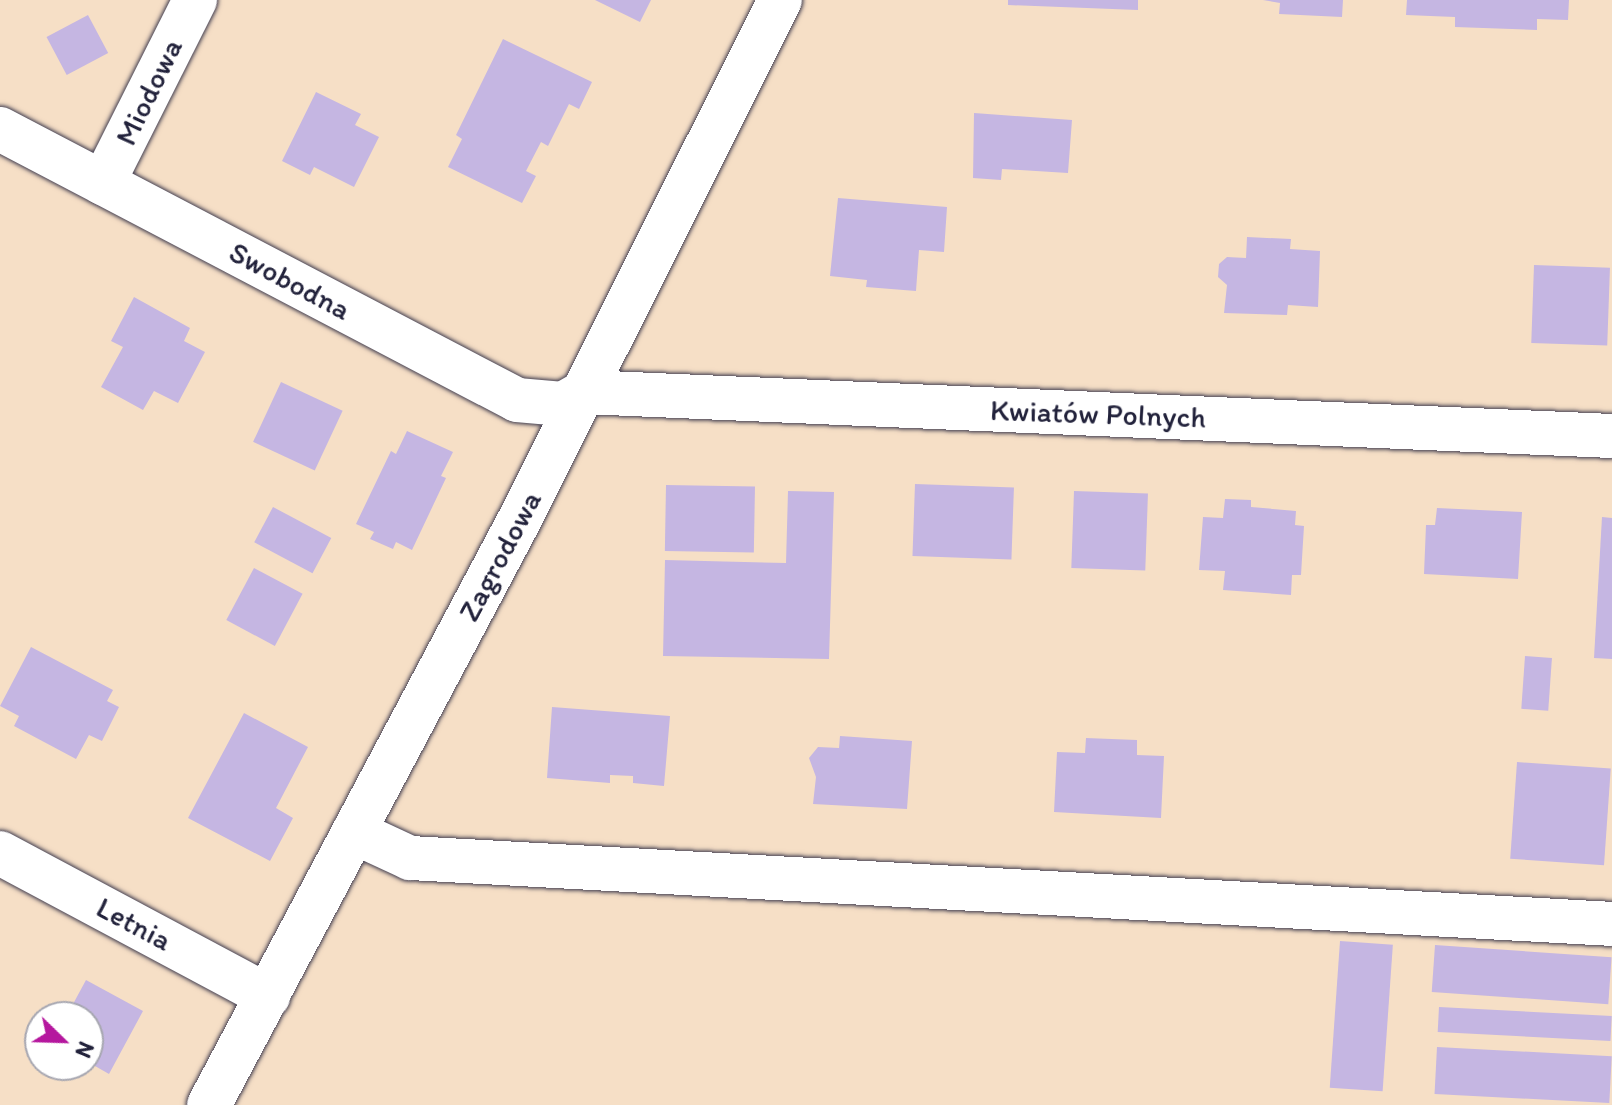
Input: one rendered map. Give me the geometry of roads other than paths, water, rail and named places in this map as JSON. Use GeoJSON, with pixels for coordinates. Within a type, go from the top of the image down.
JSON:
{"type":"FeatureCollection","features":[{"type":"Feature","properties":{"kind":"street","name":"Miodowa"},"geometry":{"type":"LineString","coordinates":[[103,183],[195,0]]}},
{"type":"Feature","properties":{"kind":"street","name":"Zagrodowa"},"geometry":{"type":"LineString","coordinates":[[209,1105],[584,392],[780,0]]}},
{"type":"Feature","properties":{"kind":"street","name":"Swobodna"},"geometry":{"type":"LineString","coordinates":[[0,129],[517,400],[563,404],[584,392]]}},
{"type":"Feature","properties":{"kind":"street","name":"Kwiatów Polnych"},"geometry":{"type":"LineString","coordinates":[[584,392],[1612,436]]}},
{"type":"Feature","properties":{"kind":"street"},"geometry":{"type":"LineString","coordinates":[[354,832],[410,858],[1612,924]]}},
{"type":"Feature","properties":{"kind":"street","name":"Letnia"},"geometry":{"type":"LineString","coordinates":[[0,853],[268,996]]}}]}
